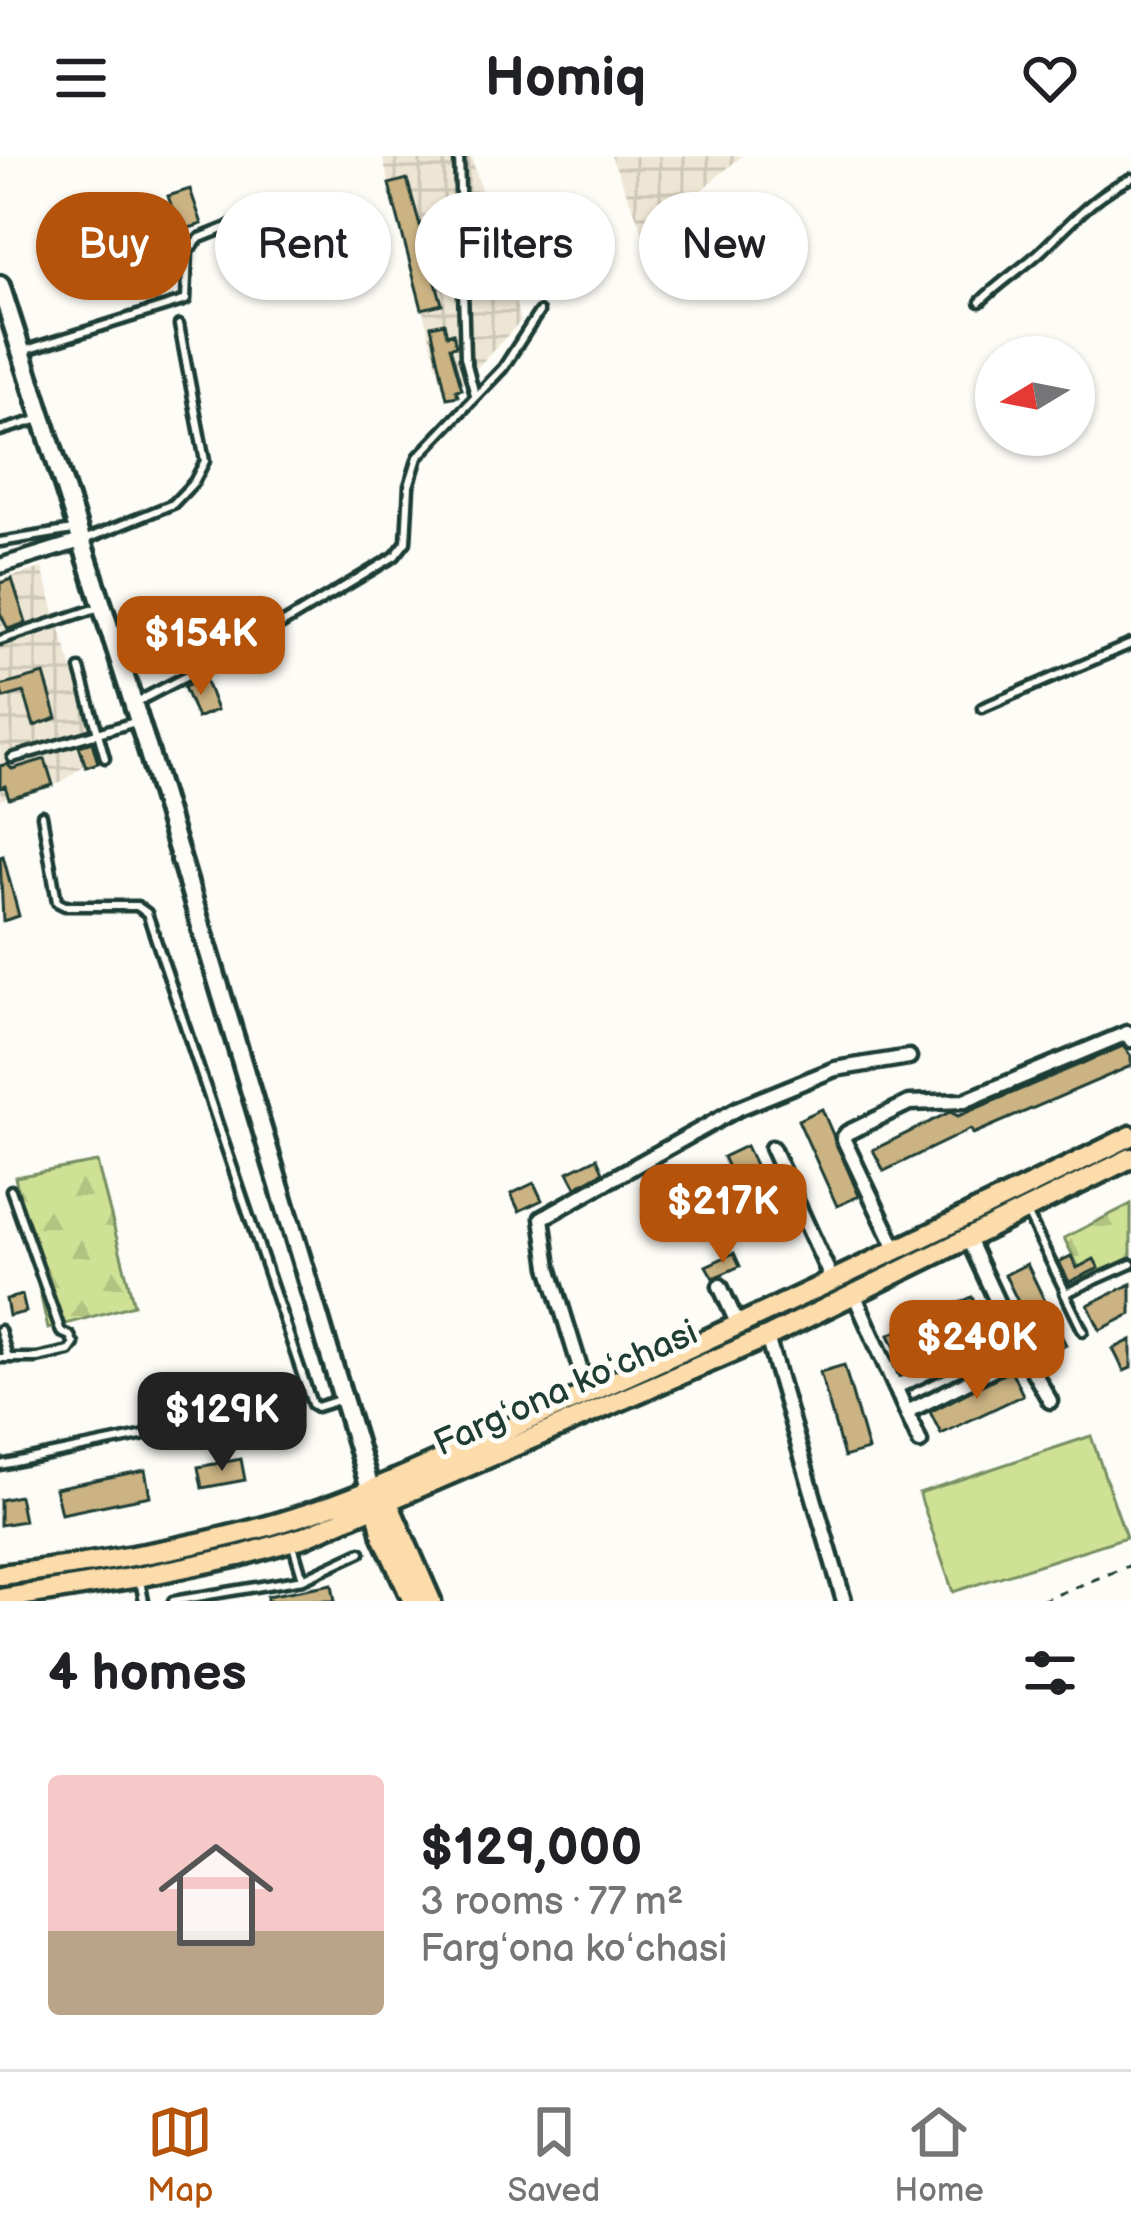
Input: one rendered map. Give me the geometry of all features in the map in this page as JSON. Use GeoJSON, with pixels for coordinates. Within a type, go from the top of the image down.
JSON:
{"type":"FeatureCollection","features":[{"type":"Feature","properties":{"kind":"main road"},"geometry":{"type":"LineString","coordinates":[[0,285],[3,308],[82,535],[146,740],[359,1447],[431,1601]]}},
{"type":"Feature","properties":{"kind":"main road","name":"Fargʻona koʻchasi"},"geometry":{"type":"LineString","coordinates":[[0,1599],[139,1576],[292,1542],[588,1394],[739,1327],[1131,1136]]}},
{"type":"Feature","properties":{"kind":"main road","name":"Fargʻona koʻchasi"},"geometry":{"type":"LineString","coordinates":[[0,1575],[232,1535],[379,1496],[767,1337],[1131,1158]]}},
{"type":"Feature","properties":{"kind":"main road"},"geometry":{"type":"LineString","coordinates":[[379,1496],[383,1536],[412,1601]]}},
{"type":"Feature","properties":{"kind":"street"},"geometry":{"type":"LineString","coordinates":[[0,566],[82,535]]}},
{"type":"Feature","properties":{"kind":"street"},"geometry":{"type":"LineString","coordinates":[[897,1251],[843,1138],[847,1133],[897,1106],[964,1101],[1127,1033],[1131,1040]]}},
{"type":"Feature","properties":{"kind":"street"},"geometry":{"type":"LineString","coordinates":[[588,1394],[549,1267],[542,1218],[739,1108],[835,1069],[909,1057]]}},
{"type":"Feature","properties":{"kind":"street"},"geometry":{"type":"LineString","coordinates":[[772,1148],[833,1282]]}},
{"type":"Feature","properties":{"kind":"street"},"geometry":{"type":"LineString","coordinates":[[968,1238],[1011,1332],[1050,1401]]}},
{"type":"Feature","properties":{"kind":"street"},"geometry":{"type":"LineString","coordinates":[[720,1286],[739,1327]]}},
{"type":"Feature","properties":{"kind":"street"},"geometry":{"type":"LineString","coordinates":[[854,1294],[920,1442]]}},
{"type":"Feature","properties":{"kind":"street"},"geometry":{"type":"LineString","coordinates":[[894,1384],[1011,1332]]}},
{"type":"Feature","properties":{"kind":"street"},"geometry":{"type":"LineString","coordinates":[[767,1337],[844,1601]]}},
{"type":"Feature","properties":{"kind":"street"},"geometry":{"type":"LineString","coordinates":[[907,1412],[1000,1366]]}},
{"type":"Feature","properties":{"kind":"lane"},"geometry":{"type":"LineString","coordinates":[[459,156],[465,357],[475,395]]}},
{"type":"Feature","properties":{"kind":"lane"},"geometry":{"type":"LineString","coordinates":[[980,302],[1070,220],[1131,178]]}},
{"type":"Feature","properties":{"kind":"lane"},"geometry":{"type":"LineString","coordinates":[[21,351],[186,300],[188,251],[200,238],[215,232]]}},
{"type":"Feature","properties":{"kind":"lane"},"geometry":{"type":"LineString","coordinates":[[12,758],[98,734],[395,556],[406,542],[409,486],[418,457],[503,368],[539,312]]}},
{"type":"Feature","properties":{"kind":"lane"},"geometry":{"type":"LineString","coordinates":[[0,542],[82,535],[173,504],[194,482],[205,461],[179,325]]}},
{"type":"Feature","properties":{"kind":"lane"},"geometry":{"type":"LineString","coordinates":[[0,431],[43,418]]}},
{"type":"Feature","properties":{"kind":"lane"},"geometry":{"type":"LineString","coordinates":[[0,640],[104,606]]}},
{"type":"Feature","properties":{"kind":"lane"},"geometry":{"type":"LineString","coordinates":[[982,708],[1131,644]]}},
{"type":"Feature","properties":{"kind":"lane"},"geometry":{"type":"LineString","coordinates":[[80,668],[105,758]]}},
{"type":"Feature","properties":{"kind":"lane"},"geometry":{"type":"LineString","coordinates":[[42,815],[57,902],[137,906],[147,913],[312,1404],[317,1407],[344,1399]]}},
{"type":"Feature","properties":{"kind":"lane"},"geometry":{"type":"LineString","coordinates":[[0,1330],[4,1358],[38,1358],[69,1351],[74,1344],[62,1332],[10,1190]]}},
{"type":"Feature","properties":{"kind":"lane"},"geometry":{"type":"LineString","coordinates":[[1025,1210],[1083,1331]]}},
{"type":"Feature","properties":{"kind":"lane"},"geometry":{"type":"LineString","coordinates":[[1064,1292],[1131,1264]]}},
{"type":"Feature","properties":{"kind":"lane"},"geometry":{"type":"LineString","coordinates":[[0,1465],[155,1433]]}},
{"type":"Feature","properties":{"kind":"lane"},"geometry":{"type":"LineString","coordinates":[[292,1542],[303,1579]]}},
{"type":"Feature","properties":{"kind":"lane"},"geometry":{"type":"LineString","coordinates":[[173,1601],[303,1579],[362,1552]]}},
{"type":"Feature","properties":{"kind":"lane"},"geometry":{"type":"LineString","coordinates":[[139,1576],[144,1601]]}},
{"type":"Feature","properties":{"kind":"path"},"geometry":{"type":"LineString","coordinates":[[1041,1601],[1131,1564]]}},
{"type":"Feature","properties":{"kind":"shaded area"},"geometry":{"type":"Polygon","coordinates":[[[382,156],[471,156],[482,192],[415,192],[415,282],[382,156]]]}},
{"type":"Feature","properties":{"kind":"shaded area"},"geometry":{"type":"Polygon","coordinates":[[[611,156],[742,156],[699,192],[639,192],[639,223],[611,156]]]}},
{"type":"Feature","properties":{"kind":"shaded area"},"geometry":{"type":"Polygon","coordinates":[[[420,300],[515,300],[521,321],[451,395],[444,392],[420,300]]]}},
{"type":"Feature","properties":{"kind":"shaded area"},"geometry":{"type":"Polygon","coordinates":[[[42,568],[97,755],[61,783],[0,799],[0,580],[42,568]]]}},
{"type":"Feature","properties":{"kind":"green space"},"geometry":{"type":"Polygon","coordinates":[[[97,1162],[134,1305],[48,1329],[15,1177],[97,1162]]]}},
{"type":"Feature","properties":{"kind":"green space"},"geometry":{"type":"Polygon","coordinates":[[[1131,1204],[1131,1257],[1085,1280],[1064,1238],[1131,1204]]]}},
{"type":"Feature","properties":{"kind":"green space"},"geometry":{"type":"Polygon","coordinates":[[[1091,1436],[1126,1537],[953,1592],[919,1493],[1091,1436]]]}},
{"type":"Feature","properties":{"kind":"building"},"geometry":{"type":"Polygon","coordinates":[[[407,179],[415,208],[415,282],[389,184],[407,179]]]}},
{"type":"Feature","properties":{"kind":"building"},"geometry":{"type":"Polygon","coordinates":[[[190,189],[202,224],[191,228],[191,192],[181,192],[190,189]]]}},
{"type":"Feature","properties":{"kind":"building"},"geometry":{"type":"Polygon","coordinates":[[[420,300],[441,300],[442,304],[422,309],[420,300]]]}},
{"type":"Feature","properties":{"kind":"building"},"geometry":{"type":"Polygon","coordinates":[[[444,323],[447,335],[453,333],[456,346],[450,347],[462,389],[456,390],[458,396],[447,398],[431,326],[444,323]]]}},
{"type":"Feature","properties":{"kind":"building"},"geometry":{"type":"Polygon","coordinates":[[[12,579],[26,623],[8,629],[0,613],[0,583],[12,579]]]}},
{"type":"Feature","properties":{"kind":"building"},"geometry":{"type":"Polygon","coordinates":[[[44,674],[57,718],[34,726],[24,692],[3,698],[0,686],[44,674]]]}},
{"type":"Feature","properties":{"kind":"building"},"geometry":{"type":"Polygon","coordinates":[[[205,679],[217,710],[197,718],[184,687],[205,679]]]}},
{"type":"Feature","properties":{"kind":"building"},"geometry":{"type":"Polygon","coordinates":[[[92,742],[98,763],[86,767],[79,746],[92,742]]]}},
{"type":"Feature","properties":{"kind":"building"},"geometry":{"type":"Polygon","coordinates":[[[45,759],[53,785],[9,798],[5,786],[0,788],[0,766],[7,764],[12,769],[45,759]]]}},
{"type":"Feature","properties":{"kind":"building"},"geometry":{"type":"Polygon","coordinates":[[[0,857],[19,916],[3,921],[0,857]]]}},
{"type":"Feature","properties":{"kind":"building"},"geometry":{"type":"Polygon","coordinates":[[[1123,1046],[1131,1056],[1131,1066],[973,1134],[971,1129],[884,1171],[873,1150],[950,1112],[958,1116],[1123,1046]]]}},
{"type":"Feature","properties":{"kind":"building"},"geometry":{"type":"Polygon","coordinates":[[[822,1109],[859,1196],[837,1206],[798,1120],[822,1109]]]}},
{"type":"Feature","properties":{"kind":"building"},"geometry":{"type":"Polygon","coordinates":[[[746,1146],[785,1228],[762,1239],[723,1157],[746,1146]]]}},
{"type":"Feature","properties":{"kind":"building"},"geometry":{"type":"Polygon","coordinates":[[[597,1158],[603,1172],[576,1187],[568,1172],[597,1158]]]}},
{"type":"Feature","properties":{"kind":"building"},"geometry":{"type":"Polygon","coordinates":[[[534,1183],[542,1200],[519,1211],[511,1194],[534,1183]]]}},
{"type":"Feature","properties":{"kind":"building"},"geometry":{"type":"Polygon","coordinates":[[[734,1253],[740,1266],[713,1278],[706,1266],[734,1253]]]}},
{"type":"Feature","properties":{"kind":"building"},"geometry":{"type":"Polygon","coordinates":[[[1071,1256],[1077,1268],[1094,1259],[1099,1268],[1069,1282],[1059,1262],[1071,1256]]]}},
{"type":"Feature","properties":{"kind":"building"},"geometry":{"type":"Polygon","coordinates":[[[1027,1264],[1066,1345],[1044,1356],[1005,1275],[1027,1264]]]}},
{"type":"Feature","properties":{"kind":"building"},"geometry":{"type":"Polygon","coordinates":[[[1131,1284],[1131,1314],[1100,1330],[1088,1305],[1131,1284]]]}},
{"type":"Feature","properties":{"kind":"building"},"geometry":{"type":"Polygon","coordinates":[[[22,1295],[26,1312],[9,1316],[6,1299],[22,1295]]]}},
{"type":"Feature","properties":{"kind":"building"},"geometry":{"type":"Polygon","coordinates":[[[972,1297],[982,1320],[900,1358],[889,1335],[972,1297]]]}},
{"type":"Feature","properties":{"kind":"building"},"geometry":{"type":"Polygon","coordinates":[[[1131,1340],[1131,1368],[1124,1371],[1113,1349],[1131,1340]]]}},
{"type":"Feature","properties":{"kind":"building"},"geometry":{"type":"Polygon","coordinates":[[[844,1365],[868,1450],[844,1457],[820,1372],[844,1365]]]}},
{"type":"Feature","properties":{"kind":"building"},"geometry":{"type":"Polygon","coordinates":[[[1011,1370],[1023,1395],[941,1434],[930,1412],[1011,1370]]]}},
{"type":"Feature","properties":{"kind":"building"},"geometry":{"type":"Polygon","coordinates":[[[241,1459],[245,1480],[202,1488],[198,1467],[241,1459]]]}},
{"type":"Feature","properties":{"kind":"building"},"geometry":{"type":"Polygon","coordinates":[[[145,1470],[150,1496],[61,1514],[55,1488],[145,1470]]]}},
{"type":"Feature","properties":{"kind":"building"},"geometry":{"type":"Polygon","coordinates":[[[19,1496],[24,1521],[0,1525],[0,1500],[19,1496]]]}},
{"type":"Feature","properties":{"kind":"building"},"geometry":{"type":"Polygon","coordinates":[[[332,1584],[335,1601],[267,1601],[267,1596],[332,1584]]]}}]}
